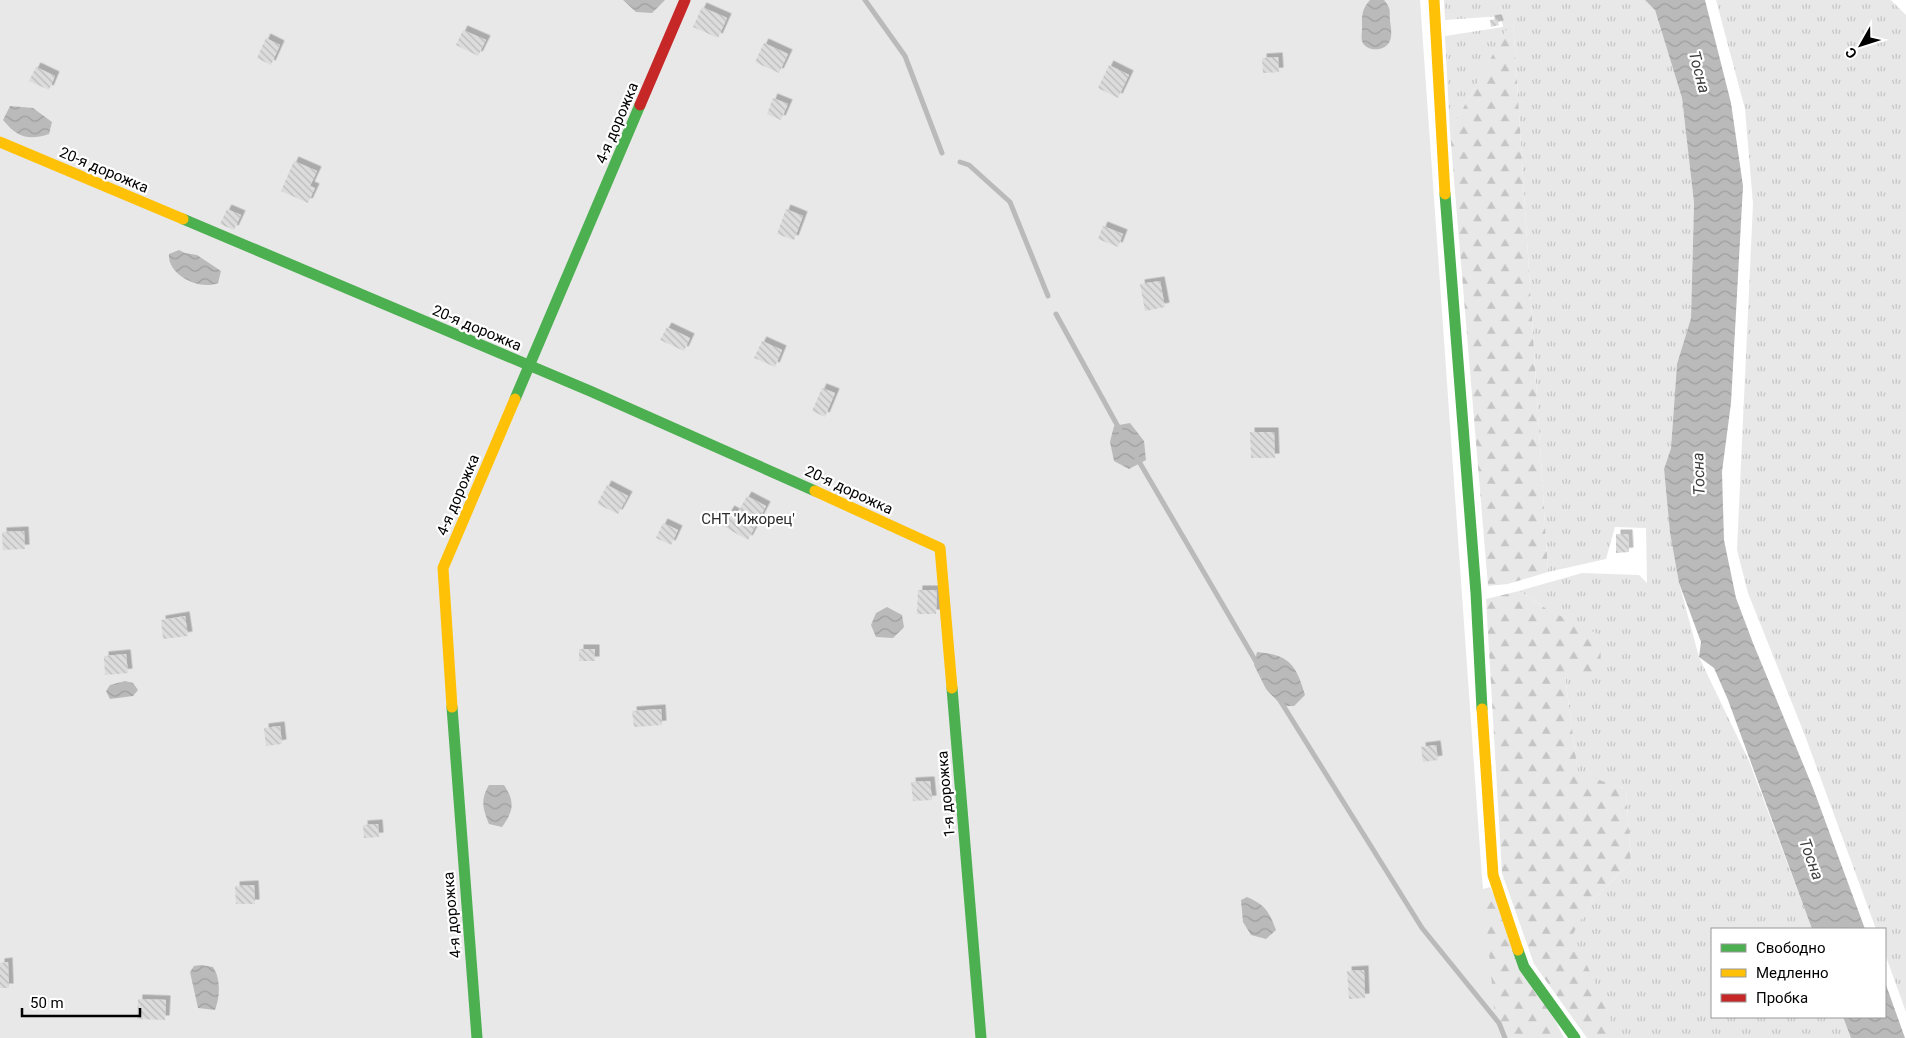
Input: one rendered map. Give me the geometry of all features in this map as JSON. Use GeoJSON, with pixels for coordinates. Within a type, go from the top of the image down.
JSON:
{"type":"FeatureCollection","features":[{"type":"Feature","properties":{"kind":"street","name":"4-я дорожка"},"geometry":{"type":"LineString","coordinates":[[477,1038],[461,842],[443,568],[685,0]]}},
{"type":"Feature","properties":{"kind":"street"},"geometry":{"type":"LineString","coordinates":[[1434,0],[1441,136],[1476,593],[1485,768],[1494,875],[1524,967],[1575,1038]]}},
{"type":"Feature","properties":{"kind":"street","name":"20-я дорожка"},"geometry":{"type":"LineString","coordinates":[[0,142],[530,366],[806,486],[940,548]]}},
{"type":"Feature","properties":{"kind":"street","name":"1-я дорожка"},"geometry":{"type":"LineString","coordinates":[[940,548],[981,1038]]}},
{"type":"Feature","properties":{"kind":"green space","name":"СНТ 'Ижорец'"},"geometry":{"type":"Polygon","coordinates":[[[0,0],[1420,0],[1482,878],[1497,1038],[0,1038],[0,0]]]}},
{"type":"Feature","properties":{"kind":"green space"},"geometry":{"type":"Polygon","coordinates":[[[1444,0],[1645,0],[1655,10],[1682,98],[1694,203],[1691,318],[1677,364],[1671,448],[1664,469],[1670,533],[1679,583],[1699,657],[1749,761],[1812,928],[1711,928],[1711,1018],[1843,1018],[1851,1038],[1615,1038],[1572,934],[1592,900],[1631,863],[1626,789],[1578,774],[1565,676],[1550,611],[1519,591],[1582,573],[1639,575],[1647,583],[1646,528],[1615,527],[1606,559],[1548,572],[1513,19],[1450,132],[1445,36],[1503,27],[1501,16],[1445,20],[1444,0]]]}},
{"type":"Feature","properties":{"kind":"green space"},"geometry":{"type":"Polygon","coordinates":[[[1716,0],[1891,0],[1906,15],[1906,1012],[1886,957],[1886,928],[1876,928],[1804,733],[1748,593],[1737,550],[1753,204],[1745,109],[1716,0]]]}},
{"type":"Feature","properties":{"kind":"green space"},"geometry":{"type":"Polygon","coordinates":[[[1513,18],[1548,572],[1508,584],[1488,586],[1450,132],[1513,18]]]}},
{"type":"Feature","properties":{"kind":"green space"},"geometry":{"type":"Polygon","coordinates":[[[1519,591],[1550,611],[1600,635],[1601,672],[1565,676],[1578,773],[1626,789],[1631,863],[1592,900],[1573,934],[1617,1033],[1617,1038],[1587,1038],[1534,964],[1502,873],[1486,599],[1519,591]]]}},
{"type":"Feature","properties":{"kind":"green space"},"geometry":{"type":"Polygon","coordinates":[[[1490,887],[1564,1038],[1487,1038],[1476,891],[1490,887]]]}},
{"type":"Feature","properties":{"kind":"water"},"geometry":{"type":"Polygon","coordinates":[[[623,0],[665,0],[652,13],[636,12],[623,0]]]}},
{"type":"Feature","properties":{"kind":"water"},"geometry":{"type":"Polygon","coordinates":[[[1370,0],[1384,0],[1390,10],[1391,39],[1385,47],[1378,49],[1366,47],[1362,40],[1363,13],[1370,0]]]}},
{"type":"Feature","properties":{"kind":"water","name":"Тосна"},"geometry":{"type":"Polygon","coordinates":[[[1645,0],[1705,0],[1731,103],[1743,186],[1731,403],[1722,472],[1724,540],[1736,598],[1813,788],[1865,928],[1812,928],[1728,700],[1714,668],[1699,657],[1701,642],[1679,583],[1670,533],[1664,469],[1671,448],[1677,364],[1691,318],[1694,203],[1682,98],[1655,10],[1645,0]]]}},
{"type":"Feature","properties":{"kind":"water"},"geometry":{"type":"Polygon","coordinates":[[[10,106],[33,108],[52,122],[49,134],[29,137],[18,134],[3,120],[10,106]]]}},
{"type":"Feature","properties":{"kind":"water"},"geometry":{"type":"Polygon","coordinates":[[[179,250],[197,255],[221,271],[218,283],[202,285],[179,275],[173,269],[169,254],[179,250]]]}},
{"type":"Feature","properties":{"kind":"water"},"geometry":{"type":"Polygon","coordinates":[[[1130,423],[1144,441],[1146,460],[1129,469],[1114,461],[1110,442],[1114,426],[1130,423]]]}},
{"type":"Feature","properties":{"kind":"water"},"geometry":{"type":"Polygon","coordinates":[[[887,607],[902,615],[904,627],[893,638],[876,637],[871,625],[876,613],[887,607]]]}},
{"type":"Feature","properties":{"kind":"water"},"geometry":{"type":"Polygon","coordinates":[[[1257,652],[1268,653],[1284,659],[1295,669],[1305,695],[1294,706],[1282,706],[1266,689],[1254,665],[1257,652]]]}},
{"type":"Feature","properties":{"kind":"water"},"geometry":{"type":"Polygon","coordinates":[[[125,681],[133,683],[138,690],[133,696],[110,699],[106,691],[110,685],[125,681]]]}},
{"type":"Feature","properties":{"kind":"water"},"geometry":{"type":"Polygon","coordinates":[[[489,785],[504,785],[510,796],[511,811],[502,827],[489,824],[485,814],[483,800],[489,785]]]}},
{"type":"Feature","properties":{"kind":"water"},"geometry":{"type":"Polygon","coordinates":[[[1247,897],[1266,909],[1271,918],[1276,930],[1266,939],[1251,935],[1243,922],[1241,900],[1247,897]]]}},
{"type":"Feature","properties":{"kind":"water"},"geometry":{"type":"Polygon","coordinates":[[[194,966],[213,967],[216,972],[219,994],[215,1010],[198,1008],[190,972],[194,966]]]}},
{"type":"Feature","properties":{"kind":"water"},"geometry":{"type":"Polygon","coordinates":[[[1886,985],[1905,1038],[1851,1038],[1843,1018],[1886,1018],[1886,985]]]}},
{"type":"Feature","properties":{"kind":"building"},"geometry":{"type":"Polygon","coordinates":[[[702,7],[727,18],[718,38],[693,27],[702,7]]]}},
{"type":"Feature","properties":{"kind":"building"},"geometry":{"type":"Polygon","coordinates":[[[1497,19],[1499,25],[1491,27],[1490,20],[1497,19]]]}},
{"type":"Feature","properties":{"kind":"building"},"geometry":{"type":"Polygon","coordinates":[[[463,30],[486,40],[478,56],[456,45],[463,30]]]}},
{"type":"Feature","properties":{"kind":"building"},"geometry":{"type":"Polygon","coordinates":[[[266,38],[280,45],[271,65],[257,58],[266,38]]]}},
{"type":"Feature","properties":{"kind":"building"},"geometry":{"type":"Polygon","coordinates":[[[764,43],[788,54],[779,73],[755,62],[764,43]]]}},
{"type":"Feature","properties":{"kind":"building"},"geometry":{"type":"Polygon","coordinates":[[[1278,57],[1279,72],[1263,73],[1262,58],[1278,57]]]}},
{"type":"Feature","properties":{"kind":"building"},"geometry":{"type":"Polygon","coordinates":[[[1109,65],[1129,75],[1118,98],[1098,88],[1109,65]]]}},
{"type":"Feature","properties":{"kind":"building"},"geometry":{"type":"Polygon","coordinates":[[[36,67],[55,76],[49,90],[29,81],[36,67]]]}},
{"type":"Feature","properties":{"kind":"building"},"geometry":{"type":"Polygon","coordinates":[[[773,98],[788,104],[781,120],[767,114],[773,98]]]}},
{"type":"Feature","properties":{"kind":"building"},"geometry":{"type":"Polygon","coordinates":[[[294,161],[317,171],[310,186],[315,188],[308,203],[281,191],[294,161]]]}},
{"type":"Feature","properties":{"kind":"building"},"geometry":{"type":"Polygon","coordinates":[[[227,209],[241,215],[234,230],[220,224],[227,209]]]}},
{"type":"Feature","properties":{"kind":"building"},"geometry":{"type":"Polygon","coordinates":[[[786,209],[803,216],[794,240],[777,234],[786,209]]]}},
{"type":"Feature","properties":{"kind":"building"},"geometry":{"type":"Polygon","coordinates":[[[1103,226],[1123,234],[1118,247],[1098,239],[1103,226]]]}},
{"type":"Feature","properties":{"kind":"building"},"geometry":{"type":"Polygon","coordinates":[[[1160,281],[1165,307],[1145,311],[1140,284],[1160,281]]]}},
{"type":"Feature","properties":{"kind":"building"},"geometry":{"type":"Polygon","coordinates":[[[667,327],[690,338],[684,351],[660,340],[667,327]]]}},
{"type":"Feature","properties":{"kind":"building"},"geometry":{"type":"Polygon","coordinates":[[[762,341],[782,350],[775,367],[754,358],[762,341]]]}},
{"type":"Feature","properties":{"kind":"building"},"geometry":{"type":"Polygon","coordinates":[[[822,388],[835,393],[825,417],[812,411],[822,388]]]}},
{"type":"Feature","properties":{"kind":"building"},"geometry":{"type":"Polygon","coordinates":[[[1250,432],[1274,432],[1275,458],[1251,458],[1250,432]]]}},
{"type":"Feature","properties":{"kind":"building"},"geometry":{"type":"Polygon","coordinates":[[[607,485],[628,496],[618,514],[597,504],[607,485]]]}},
{"type":"Feature","properties":{"kind":"building"},"geometry":{"type":"Polygon","coordinates":[[[747,496],[766,506],[748,540],[721,525],[730,510],[737,514],[747,496]]]}},
{"type":"Feature","properties":{"kind":"building"},"geometry":{"type":"Polygon","coordinates":[[[663,523],[678,530],[671,545],[656,538],[663,523]]]}},
{"type":"Feature","properties":{"kind":"building"},"geometry":{"type":"Polygon","coordinates":[[[24,531],[25,549],[3,550],[2,532],[24,531]]]}},
{"type":"Feature","properties":{"kind":"building"},"geometry":{"type":"Polygon","coordinates":[[[1616,534],[1628,534],[1629,552],[1616,553],[1616,534]]]}},
{"type":"Feature","properties":{"kind":"building"},"geometry":{"type":"Polygon","coordinates":[[[918,590],[937,590],[936,614],[917,614],[918,590]]]}},
{"type":"Feature","properties":{"kind":"building"},"geometry":{"type":"Polygon","coordinates":[[[185,616],[188,636],[163,639],[161,620],[185,616]]]}},
{"type":"Feature","properties":{"kind":"building"},"geometry":{"type":"Polygon","coordinates":[[[579,649],[595,649],[595,661],[579,661],[579,649]]]}},
{"type":"Feature","properties":{"kind":"building"},"geometry":{"type":"Polygon","coordinates":[[[126,654],[128,673],[105,675],[104,656],[126,654]]]}},
{"type":"Feature","properties":{"kind":"building"},"geometry":{"type":"Polygon","coordinates":[[[661,709],[662,725],[634,727],[632,711],[661,709]]]}},
{"type":"Feature","properties":{"kind":"building"},"geometry":{"type":"Polygon","coordinates":[[[280,726],[282,744],[266,746],[264,728],[280,726]]]}},
{"type":"Feature","properties":{"kind":"building"},"geometry":{"type":"Polygon","coordinates":[[[1436,745],[1438,760],[1423,762],[1421,747],[1436,745]]]}},
{"type":"Feature","properties":{"kind":"building"},"geometry":{"type":"Polygon","coordinates":[[[930,781],[932,800],[913,801],[911,782],[930,781]]]}},
{"type":"Feature","properties":{"kind":"building"},"geometry":{"type":"Polygon","coordinates":[[[378,824],[379,837],[364,838],[363,825],[378,824]]]}},
{"type":"Feature","properties":{"kind":"building"},"geometry":{"type":"Polygon","coordinates":[[[254,885],[255,904],[236,904],[235,886],[254,885]]]}},
{"type":"Feature","properties":{"kind":"building"},"geometry":{"type":"Polygon","coordinates":[[[8,962],[9,988],[0,988],[0,963],[8,962]]]}},
{"type":"Feature","properties":{"kind":"building"},"geometry":{"type":"Polygon","coordinates":[[[1364,970],[1365,998],[1349,999],[1347,971],[1364,970]]]}},
{"type":"Feature","properties":{"kind":"building"},"geometry":{"type":"Polygon","coordinates":[[[138,999],[166,1000],[165,1020],[137,1019],[138,999]]]}},
{"type":"Feature","properties":{"kind":"waterway"},"geometry":{"type":"LineString","coordinates":[[865,0],[905,56],[942,153]]}},
{"type":"Feature","properties":{"kind":"waterway"},"geometry":{"type":"LineString","coordinates":[[960,162],[969,165],[1010,202],[1048,296]]}},
{"type":"Feature","properties":{"kind":"waterway"},"geometry":{"type":"LineString","coordinates":[[1056,314],[1121,432]]}},
{"type":"Feature","properties":{"kind":"waterway"},"geometry":{"type":"LineString","coordinates":[[1137,458],[1258,665]]}},
{"type":"Feature","properties":{"kind":"waterway"},"geometry":{"type":"LineString","coordinates":[[1281,702],[1422,928],[1499,1023],[1505,1038]]}},
{"type":"Feature","properties":{"kind":"traffic: fast"},"geometry":{"type":"LineString","coordinates":[[515,399],[640,105]]}},
{"type":"Feature","properties":{"kind":"traffic: fast"},"geometry":{"type":"LineString","coordinates":[[1445,194],[1476,593],[1482,709]]}},
{"type":"Feature","properties":{"kind":"traffic: fast"},"geometry":{"type":"LineString","coordinates":[[183,219],[590,391],[815,491]]}},
{"type":"Feature","properties":{"kind":"traffic: fast"},"geometry":{"type":"LineString","coordinates":[[952,688],[981,1038]]}},
{"type":"Feature","properties":{"kind":"traffic: fast"},"geometry":{"type":"LineString","coordinates":[[452,707],[477,1038]]}},
{"type":"Feature","properties":{"kind":"traffic: fast"},"geometry":{"type":"LineString","coordinates":[[1518,950],[1524,967],[1575,1038]]}},
{"type":"Feature","properties":{"kind":"traffic: slow"},"geometry":{"type":"LineString","coordinates":[[1434,0],[1445,194]]}},
{"type":"Feature","properties":{"kind":"traffic: slow"},"geometry":{"type":"LineString","coordinates":[[0,142],[183,219]]}},
{"type":"Feature","properties":{"kind":"traffic: slow"},"geometry":{"type":"LineString","coordinates":[[452,707],[443,568],[515,399]]}},
{"type":"Feature","properties":{"kind":"traffic: slow"},"geometry":{"type":"LineString","coordinates":[[815,491],[940,548],[952,688]]}},
{"type":"Feature","properties":{"kind":"traffic: slow"},"geometry":{"type":"LineString","coordinates":[[1482,709],[1493,875],[1518,950]]}},
{"type":"Feature","properties":{"kind":"traffic: jam"},"geometry":{"type":"LineString","coordinates":[[640,105],[685,0]]}}]}
